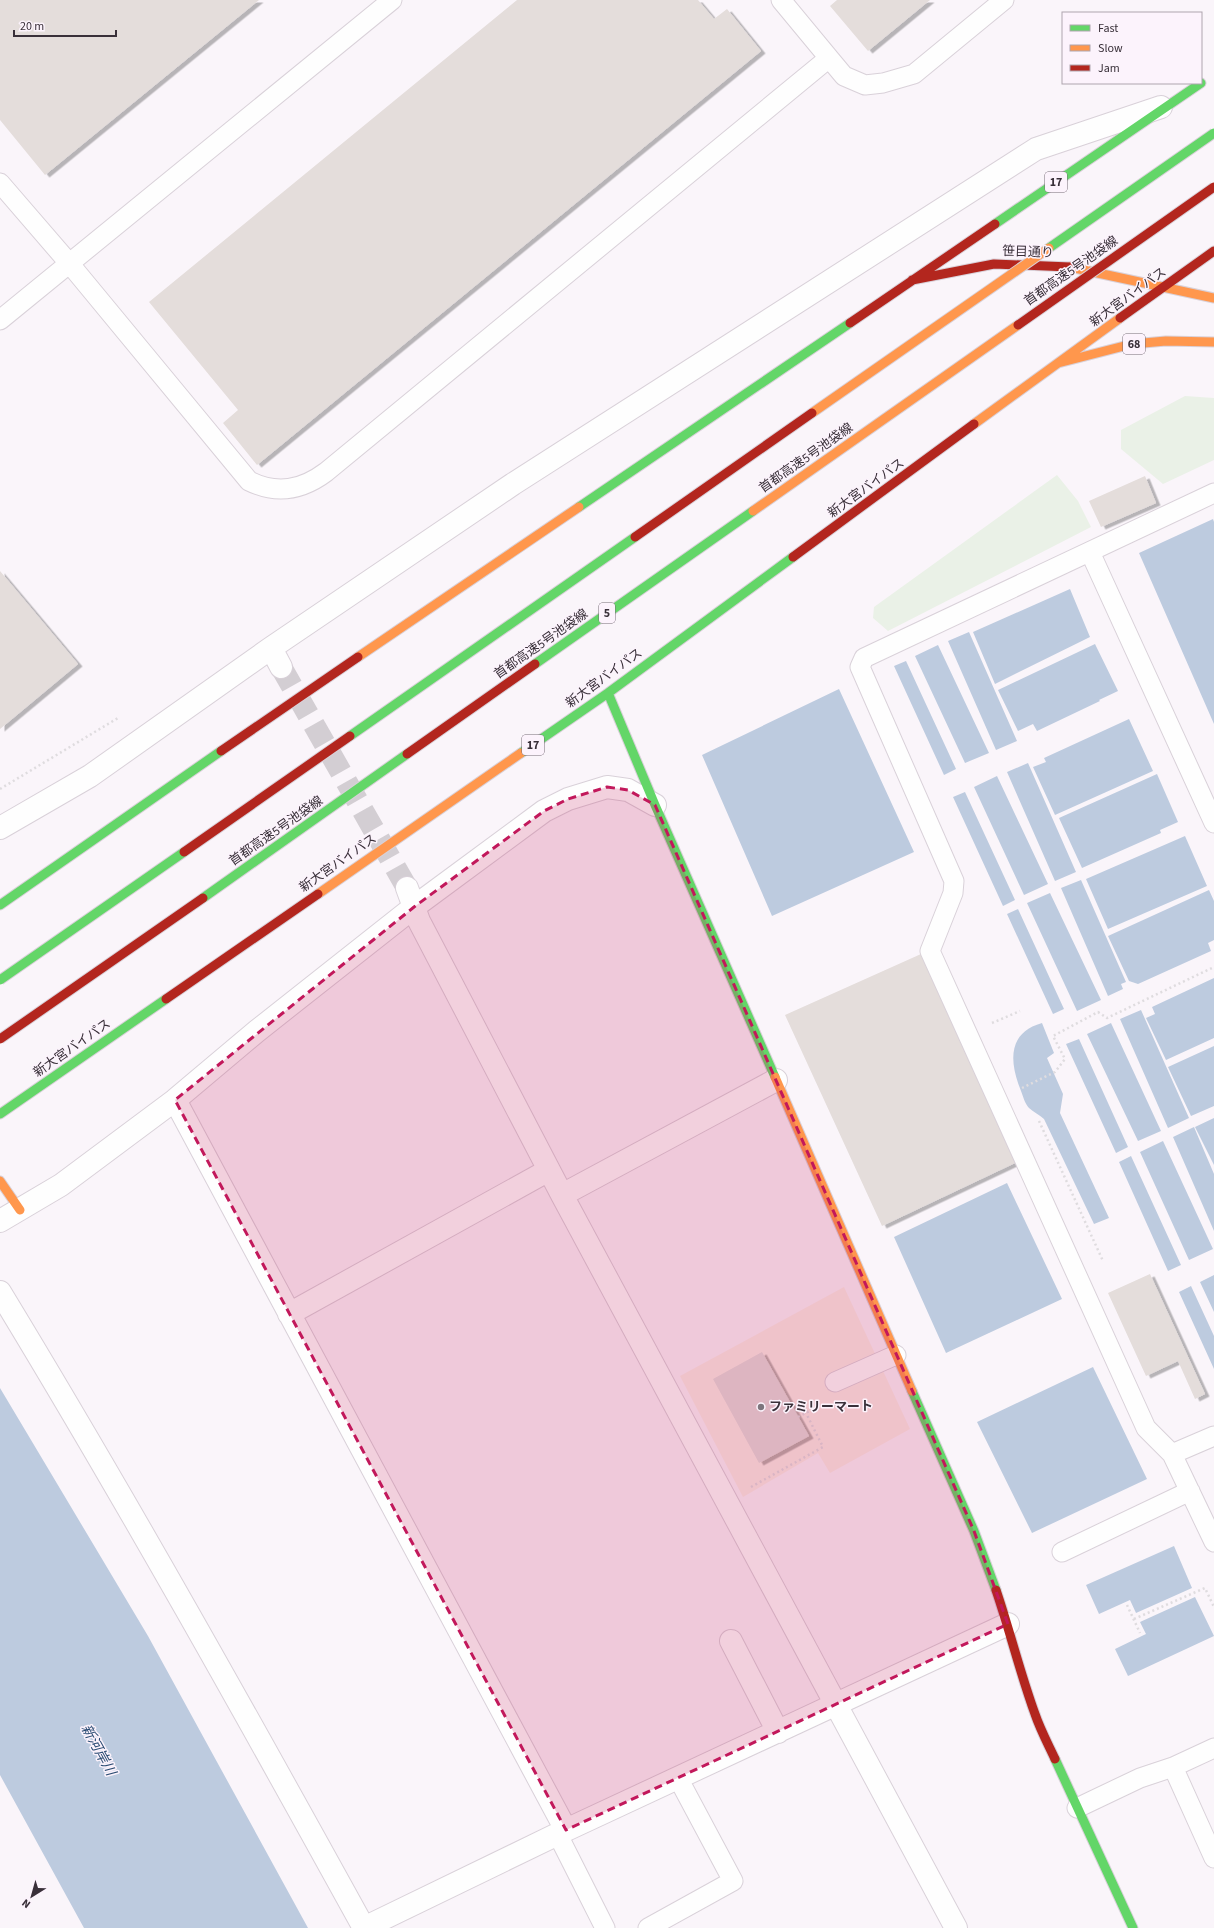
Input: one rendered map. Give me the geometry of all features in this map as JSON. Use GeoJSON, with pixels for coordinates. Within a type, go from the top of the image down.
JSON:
{"type":"FeatureCollection","features":[{"type":"Feature","properties":{"kind":"main road","name":"17"},"geometry":{"type":"LineString","coordinates":[[0,905],[353,659],[642,465],[1199,84]]}},
{"type":"Feature","properties":{"kind":"main road"},"geometry":{"type":"LineString","coordinates":[[0,980],[1214,133]]}},
{"type":"Feature","properties":{"kind":"main road","name":"首都高速5号池袋線"},"geometry":{"type":"LineString","coordinates":[[0,1039],[101,970],[1214,187]]}},
{"type":"Feature","properties":{"kind":"main road","name":"新大宮バイパス"},"geometry":{"type":"LineString","coordinates":[[0,1114],[608,692],[1056,364],[1214,251]]}},
{"type":"Feature","properties":{"kind":"main road","name":"笹目通り"},"geometry":{"type":"LineString","coordinates":[[912,280],[994,264],[1063,266],[1214,298]]}},
{"type":"Feature","properties":{"kind":"main road","name":"68"},"geometry":{"type":"LineString","coordinates":[[1056,364],[1132,344],[1166,341],[1214,342]]}},
{"type":"Feature","properties":{"kind":"main road"},"geometry":{"type":"LineString","coordinates":[[608,692],[655,805],[974,1531],[1008,1624],[1018,1664],[1035,1715],[1133,1928]]}},
{"type":"Feature","properties":{"kind":"main road"},"geometry":{"type":"LineString","coordinates":[[0,1181],[20,1210]]}},
{"type":"Feature","properties":{"kind":"street"},"geometry":{"type":"LineString","coordinates":[[0,828],[90,776],[276,658],[513,484],[1036,149],[1170,104]]}},
{"type":"Feature","properties":{"kind":"street"},"geometry":{"type":"LineString","coordinates":[[0,1221],[61,1185],[175,1100],[258,1031],[410,897],[544,811],[562,801],[608,787],[628,790],[655,805]]}},
{"type":"Feature","properties":{"kind":"street"},"geometry":{"type":"LineString","coordinates":[[410,897],[419,921],[562,1195],[956,1928]]}},
{"type":"Feature","properties":{"kind":"street"},"geometry":{"type":"LineString","coordinates":[[562,1195],[776,1080]]}},
{"type":"Feature","properties":{"kind":"street"},"geometry":{"type":"LineString","coordinates":[[175,1100],[562,1832]]}},
{"type":"Feature","properties":{"kind":"street"},"geometry":{"type":"LineString","coordinates":[[289,1314],[549,1170]]}},
{"type":"Feature","properties":{"kind":"street"},"geometry":{"type":"LineString","coordinates":[[0,1292],[71,1409],[215,1658],[364,1928],[562,1832],[1008,1624]]}},
{"type":"Feature","properties":{"kind":"street"},"geometry":{"type":"LineString","coordinates":[[731,1641],[778,1732]]}},
{"type":"Feature","properties":{"kind":"lane"},"geometry":{"type":"LineString","coordinates":[[0,320],[392,0]]}},
{"type":"Feature","properties":{"kind":"lane"},"geometry":{"type":"LineString","coordinates":[[781,0],[844,76],[865,85],[883,83],[914,74],[1004,0]]}},
{"type":"Feature","properties":{"kind":"lane"},"geometry":{"type":"LineString","coordinates":[[0,183],[69,263],[250,481],[272,489],[296,488],[317,479],[326,472],[829,58]]}},
{"type":"Feature","properties":{"kind":"lane"},"geometry":{"type":"LineString","coordinates":[[1214,493],[864,658],[860,668],[954,881],[953,893],[930,951],[1146,1428],[1172,1454],[1214,1542]]}},
{"type":"Feature","properties":{"kind":"lane"},"geometry":{"type":"LineString","coordinates":[[1090,552],[1214,823]]}},
{"type":"Feature","properties":{"kind":"lane"},"geometry":{"type":"LineString","coordinates":[[836,1382],[896,1356]]}},
{"type":"Feature","properties":{"kind":"lane"},"geometry":{"type":"LineString","coordinates":[[1172,1454],[1214,1436]]}},
{"type":"Feature","properties":{"kind":"lane"},"geometry":{"type":"LineString","coordinates":[[1062,1552],[1190,1491]]}},
{"type":"Feature","properties":{"kind":"lane"},"geometry":{"type":"LineString","coordinates":[[1077,1808],[1140,1778],[1173,1767],[1214,1748]]}},
{"type":"Feature","properties":{"kind":"lane"},"geometry":{"type":"LineString","coordinates":[[1173,1767],[1214,1858]]}},
{"type":"Feature","properties":{"kind":"lane"},"geometry":{"type":"LineString","coordinates":[[648,1928],[733,1881],[678,1778]]}},
{"type":"Feature","properties":{"kind":"lane"},"geometry":{"type":"LineString","coordinates":[[562,1832],[605,1928]]}},
{"type":"Feature","properties":{"kind":"path"},"geometry":{"type":"LineString","coordinates":[[0,789],[120,717]]}},
{"type":"Feature","properties":{"kind":"path"},"geometry":{"type":"LineString","coordinates":[[1019,1090],[1056,1072],[1065,1059],[1053,1036],[1098,1012],[1107,1018],[1214,967]]}},
{"type":"Feature","properties":{"kind":"path"},"geometry":{"type":"LineString","coordinates":[[726,1501],[823,1447],[806,1413]]}},
{"type":"Feature","properties":{"kind":"path"},"geometry":{"type":"LineString","coordinates":[[1134,1619],[1205,1588],[1214,1607]]}},
{"type":"Feature","properties":{"kind":"path"},"geometry":{"type":"LineString","coordinates":[[1127,1605],[1140,1633]]}},
{"type":"Feature","properties":{"kind":"highlighted area"},"geometry":{"type":"Polygon","coordinates":[[[607,787],[628,790],[655,805],[974,1531],[1008,1624],[566,1830],[175,1100],[414,907],[544,811],[568,799],[607,787]]]}},
{"type":"Feature","properties":{"kind":"shaded area"},"geometry":{"type":"Polygon","coordinates":[[[1185,396],[1214,398],[1214,460],[1163,484],[1121,449],[1121,430],[1185,396]]]}},
{"type":"Feature","properties":{"kind":"shaded area"},"geometry":{"type":"Polygon","coordinates":[[[1057,475],[1078,501],[1091,527],[888,631],[873,618],[874,607],[1057,475]]]}},
{"type":"Feature","properties":{"kind":"shaded area"},"geometry":{"type":"Polygon","coordinates":[[[844,1287],[910,1429],[830,1473],[818,1453],[743,1497],[680,1376],[844,1287]]]}},
{"type":"Feature","properties":{"kind":"water"},"geometry":{"type":"Polygon","coordinates":[[[1213,519],[1214,522],[1214,724],[1139,553],[1213,519]]]}},
{"type":"Feature","properties":{"kind":"water"},"geometry":{"type":"Polygon","coordinates":[[[1070,589],[1090,637],[995,684],[973,632],[1070,589]]]}},
{"type":"Feature","properties":{"kind":"water"},"geometry":{"type":"Polygon","coordinates":[[[969,632],[1017,741],[996,750],[948,641],[969,632]]]}},
{"type":"Feature","properties":{"kind":"water"},"geometry":{"type":"Polygon","coordinates":[[[1095,644],[1118,691],[1037,731],[1033,724],[1018,731],[998,690],[1095,644]]]}},
{"type":"Feature","properties":{"kind":"water"},"geometry":{"type":"Polygon","coordinates":[[[938,645],[989,753],[965,763],[915,656],[938,645]]]}},
{"type":"Feature","properties":{"kind":"water"},"geometry":{"type":"Polygon","coordinates":[[[906,661],[956,769],[944,775],[894,666],[906,661]]]}},
{"type":"Feature","properties":{"kind":"water"},"geometry":{"type":"Polygon","coordinates":[[[839,689],[914,852],[772,916],[702,755],[839,689]]]}},
{"type":"Feature","properties":{"kind":"water"},"geometry":{"type":"Polygon","coordinates":[[[1129,719],[1153,771],[1055,815],[1033,767],[1046,762],[1044,758],[1129,719]]]}},
{"type":"Feature","properties":{"kind":"water"},"geometry":{"type":"Polygon","coordinates":[[[1028,763],[1076,872],[1055,881],[1007,772],[1028,763]]]}},
{"type":"Feature","properties":{"kind":"water"},"geometry":{"type":"Polygon","coordinates":[[[1157,774],[1178,822],[1160,830],[1161,833],[1082,868],[1059,818],[1157,774]]]}},
{"type":"Feature","properties":{"kind":"water"},"geometry":{"type":"Polygon","coordinates":[[[997,776],[1048,884],[1024,895],[974,787],[997,776]]]}},
{"type":"Feature","properties":{"kind":"water"},"geometry":{"type":"Polygon","coordinates":[[[965,792],[1015,900],[1003,906],[953,797],[965,792]]]}},
{"type":"Feature","properties":{"kind":"water"},"geometry":{"type":"Polygon","coordinates":[[[1185,836],[1207,886],[1108,929],[1086,879],[1185,836]]]}},
{"type":"Feature","properties":{"kind":"water"},"geometry":{"type":"Polygon","coordinates":[[[1081,880],[1126,982],[1121,984],[1123,989],[1108,996],[1061,888],[1081,880]]]}},
{"type":"Feature","properties":{"kind":"water"},"geometry":{"type":"Polygon","coordinates":[[[1209,890],[1214,901],[1214,940],[1208,943],[1211,951],[1138,984],[1129,981],[1108,936],[1209,890]]]}},
{"type":"Feature","properties":{"kind":"water"},"geometry":{"type":"Polygon","coordinates":[[[1050,893],[1101,1000],[1077,1011],[1027,903],[1050,893]]]}},
{"type":"Feature","properties":{"kind":"water"},"geometry":{"type":"Polygon","coordinates":[[[1018,909],[1064,1009],[1053,1014],[1007,914],[1018,909]]]}},
{"type":"Feature","properties":{"kind":"water"},"geometry":{"type":"Polygon","coordinates":[[[1214,978],[1214,1038],[1166,1060],[1146,1018],[1155,1014],[1152,1007],[1214,978]]]}},
{"type":"Feature","properties":{"kind":"water"},"geometry":{"type":"Polygon","coordinates":[[[1141,1010],[1189,1118],[1168,1128],[1120,1019],[1141,1010]]]}},
{"type":"Feature","properties":{"kind":"water"},"geometry":{"type":"Polygon","coordinates":[[[1042,1023],[1054,1053],[1047,1058],[1063,1094],[1060,1113],[1109,1218],[1094,1224],[1044,1119],[1026,1104],[1017,1081],[1013,1060],[1017,1042],[1022,1034],[1030,1028],[1042,1023]]]}},
{"type":"Feature","properties":{"kind":"water"},"geometry":{"type":"Polygon","coordinates":[[[1111,1023],[1161,1131],[1138,1141],[1087,1034],[1111,1023]]]}},
{"type":"Feature","properties":{"kind":"water"},"geometry":{"type":"Polygon","coordinates":[[[1079,1039],[1128,1147],[1116,1153],[1066,1044],[1079,1039]]]}},
{"type":"Feature","properties":{"kind":"water"},"geometry":{"type":"Polygon","coordinates":[[[1214,1046],[1214,1106],[1191,1116],[1168,1067],[1214,1046]]]}},
{"type":"Feature","properties":{"kind":"water"},"geometry":{"type":"Polygon","coordinates":[[[1214,1118],[1214,1165],[1195,1127],[1214,1118]]]}},
{"type":"Feature","properties":{"kind":"water"},"geometry":{"type":"Polygon","coordinates":[[[1194,1127],[1214,1174],[1214,1231],[1173,1137],[1194,1127]]]}},
{"type":"Feature","properties":{"kind":"water"},"geometry":{"type":"Polygon","coordinates":[[[1163,1141],[1213,1249],[1189,1260],[1140,1152],[1163,1141]]]}},
{"type":"Feature","properties":{"kind":"water"},"geometry":{"type":"Polygon","coordinates":[[[1131,1156],[1181,1265],[1168,1271],[1119,1162],[1131,1156]]]}},
{"type":"Feature","properties":{"kind":"water"},"geometry":{"type":"Polygon","coordinates":[[[1007,1183],[1062,1299],[946,1353],[894,1237],[1007,1183]]]}},
{"type":"Feature","properties":{"kind":"water"},"geometry":{"type":"Polygon","coordinates":[[[1214,1275],[1214,1312],[1200,1282],[1214,1275]]]}},
{"type":"Feature","properties":{"kind":"water"},"geometry":{"type":"Polygon","coordinates":[[[1191,1286],[1214,1336],[1214,1369],[1179,1292],[1191,1286]]]}},
{"type":"Feature","properties":{"kind":"water"},"geometry":{"type":"Polygon","coordinates":[[[1093,1367],[1147,1479],[1032,1533],[977,1422],[1093,1367]]]}},
{"type":"Feature","properties":{"kind":"water","name":"新河岸川"},"geometry":{"type":"Polygon","coordinates":[[[0,1388],[148,1636],[308,1928],[84,1928],[0,1775],[0,1388]]]}},
{"type":"Feature","properties":{"kind":"water"},"geometry":{"type":"Polygon","coordinates":[[[1174,1546],[1192,1588],[1136,1613],[1130,1600],[1099,1614],[1086,1585],[1174,1546]]]}},
{"type":"Feature","properties":{"kind":"water"},"geometry":{"type":"Polygon","coordinates":[[[1195,1597],[1214,1636],[1128,1676],[1115,1649],[1146,1634],[1140,1622],[1195,1597]]]}},
{"type":"Feature","properties":{"kind":"building"},"geometry":{"type":"Polygon","coordinates":[[[0,0],[259,0],[45,175],[0,120],[0,0]]]}},
{"type":"Feature","properties":{"kind":"building"},"geometry":{"type":"Polygon","coordinates":[[[517,0],[698,0],[714,19],[727,9],[761,51],[257,465],[223,423],[238,410],[149,302],[517,0]]]}},
{"type":"Feature","properties":{"kind":"building"},"geometry":{"type":"Polygon","coordinates":[[[837,0],[930,0],[868,51],[830,6],[837,0]]]}},
{"type":"Feature","properties":{"kind":"building"},"geometry":{"type":"Polygon","coordinates":[[[1145,476],[1156,503],[1101,527],[1089,501],[1145,476]]]}},
{"type":"Feature","properties":{"kind":"building"},"geometry":{"type":"Polygon","coordinates":[[[0,571],[78,664],[0,729],[0,571]]]}},
{"type":"Feature","properties":{"kind":"building"},"geometry":{"type":"Polygon","coordinates":[[[921,954],[1015,1163],[882,1226],[785,1015],[921,954]]]}},
{"type":"Feature","properties":{"kind":"building"},"geometry":{"type":"Polygon","coordinates":[[[1150,1274],[1205,1394],[1195,1399],[1178,1361],[1146,1376],[1108,1293],[1150,1274]]]}},
{"type":"Feature","properties":{"kind":"building"},"geometry":{"type":"Polygon","coordinates":[[[762,1352],[809,1436],[759,1463],[713,1379],[762,1352]]]}},
{"type":"Feature","properties":{"kind":"tunnel"},"geometry":{"type":"LineString","coordinates":[[281,667],[407,888]]}},
{"type":"Feature","properties":{"kind":"traffic: fast"},"geometry":{"type":"LineString","coordinates":[[995,224],[1200,84]]}},
{"type":"Feature","properties":{"kind":"traffic: fast"},"geometry":{"type":"LineString","coordinates":[[1049,248],[1214,133]]}},
{"type":"Feature","properties":{"kind":"traffic: fast"},"geometry":{"type":"LineString","coordinates":[[579,507],[850,323]]}},
{"type":"Feature","properties":{"kind":"traffic: fast"},"geometry":{"type":"LineString","coordinates":[[535,664],[753,511]]}},
{"type":"Feature","properties":{"kind":"traffic: fast"},"geometry":{"type":"LineString","coordinates":[[350,736],[635,537]]}},
{"type":"Feature","properties":{"kind":"traffic: fast"},"geometry":{"type":"LineString","coordinates":[[521,753],[608,693],[793,557]]}},
{"type":"Feature","properties":{"kind":"traffic: fast"},"geometry":{"type":"LineString","coordinates":[[608,693],[655,805],[775,1077]]}},
{"type":"Feature","properties":{"kind":"traffic: fast"},"geometry":{"type":"LineString","coordinates":[[0,905],[221,751]]}},
{"type":"Feature","properties":{"kind":"traffic: fast"},"geometry":{"type":"LineString","coordinates":[[203,898],[407,754]]}},
{"type":"Feature","properties":{"kind":"traffic: fast"},"geometry":{"type":"LineString","coordinates":[[0,980],[184,852]]}},
{"type":"Feature","properties":{"kind":"traffic: fast"},"geometry":{"type":"LineString","coordinates":[[0,1114],[166,999]]}},
{"type":"Feature","properties":{"kind":"traffic: fast"},"geometry":{"type":"LineString","coordinates":[[912,1391],[974,1531],[996,1590]]}},
{"type":"Feature","properties":{"kind":"traffic: fast"},"geometry":{"type":"LineString","coordinates":[[1055,1759],[1133,1928]]}},
{"type":"Feature","properties":{"kind":"traffic: slow"},"geometry":{"type":"LineString","coordinates":[[812,413],[1049,248]]}},
{"type":"Feature","properties":{"kind":"traffic: slow"},"geometry":{"type":"LineString","coordinates":[[1070,267],[1214,298]]}},
{"type":"Feature","properties":{"kind":"traffic: slow"},"geometry":{"type":"LineString","coordinates":[[974,424],[1120,318]]}},
{"type":"Feature","properties":{"kind":"traffic: slow"},"geometry":{"type":"LineString","coordinates":[[753,511],[1018,325]]}},
{"type":"Feature","properties":{"kind":"traffic: slow"},"geometry":{"type":"LineString","coordinates":[[1058,363],[1132,344],[1166,341],[1214,342]]}},
{"type":"Feature","properties":{"kind":"traffic: slow"},"geometry":{"type":"LineString","coordinates":[[358,657],[579,507]]}},
{"type":"Feature","properties":{"kind":"traffic: slow"},"geometry":{"type":"LineString","coordinates":[[318,894],[521,753]]}},
{"type":"Feature","properties":{"kind":"traffic: slow"},"geometry":{"type":"LineString","coordinates":[[775,1077],[912,1391]]}},
{"type":"Feature","properties":{"kind":"traffic: slow"},"geometry":{"type":"LineString","coordinates":[[0,1181],[20,1210]]}},
{"type":"Feature","properties":{"kind":"traffic: jam"},"geometry":{"type":"LineString","coordinates":[[1018,325],[1214,187]]}},
{"type":"Feature","properties":{"kind":"traffic: jam"},"geometry":{"type":"LineString","coordinates":[[850,323],[995,224]]}},
{"type":"Feature","properties":{"kind":"traffic: jam"},"geometry":{"type":"LineString","coordinates":[[1120,318],[1214,251]]}},
{"type":"Feature","properties":{"kind":"traffic: jam"},"geometry":{"type":"LineString","coordinates":[[912,280],[994,264],[1070,267]]}},
{"type":"Feature","properties":{"kind":"traffic: jam"},"geometry":{"type":"LineString","coordinates":[[635,537],[812,413]]}},
{"type":"Feature","properties":{"kind":"traffic: jam"},"geometry":{"type":"LineString","coordinates":[[793,557],[974,424]]}},
{"type":"Feature","properties":{"kind":"traffic: jam"},"geometry":{"type":"LineString","coordinates":[[221,751],[358,657]]}},
{"type":"Feature","properties":{"kind":"traffic: jam"},"geometry":{"type":"LineString","coordinates":[[407,754],[535,664]]}},
{"type":"Feature","properties":{"kind":"traffic: jam"},"geometry":{"type":"LineString","coordinates":[[184,852],[350,736]]}},
{"type":"Feature","properties":{"kind":"traffic: jam"},"geometry":{"type":"LineString","coordinates":[[166,999],[318,894]]}},
{"type":"Feature","properties":{"kind":"traffic: jam"},"geometry":{"type":"LineString","coordinates":[[0,1039],[203,898]]}},
{"type":"Feature","properties":{"kind":"traffic: jam"},"geometry":{"type":"LineString","coordinates":[[996,1590],[1039,1725],[1055,1759]]}},
{"type":"Feature","properties":{"kind":"place","name":"ファミリーマート"},"geometry":{"type":"Point","coordinates":[761,1407]}}]}
